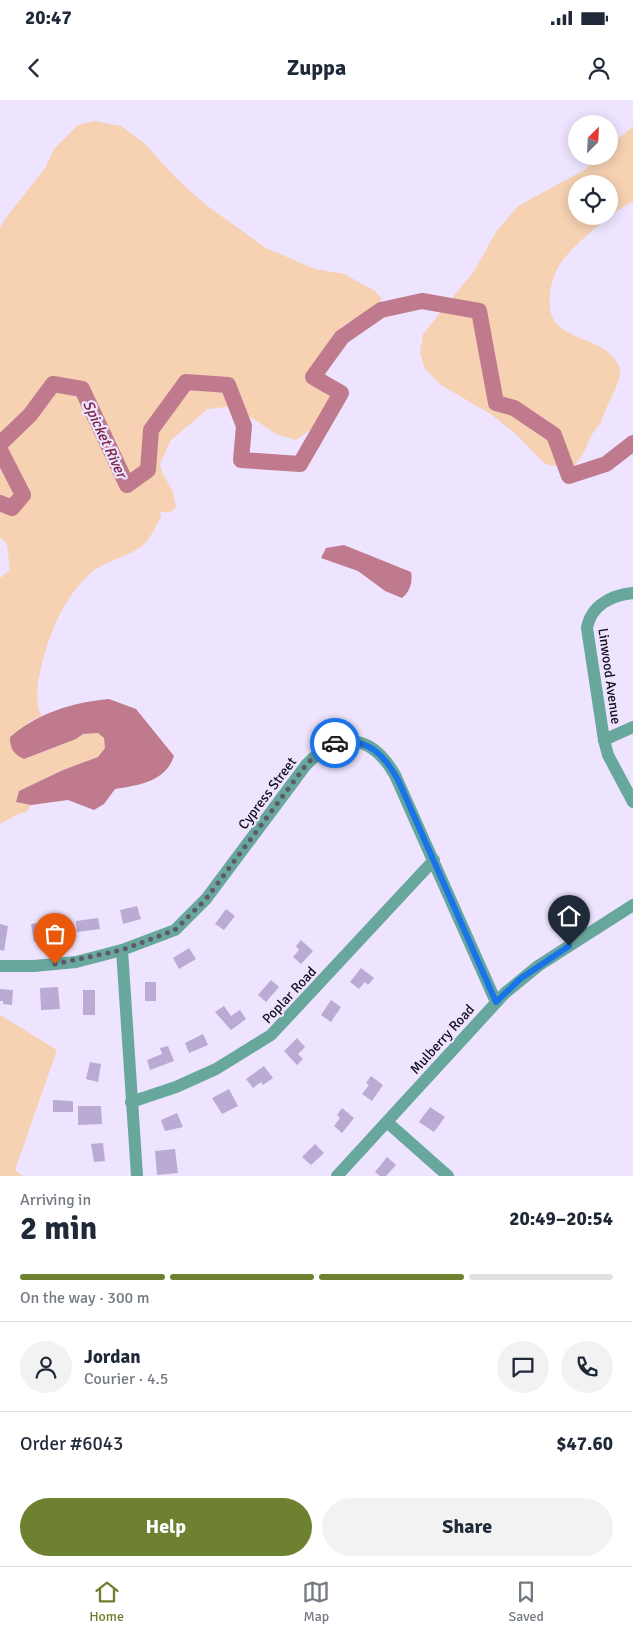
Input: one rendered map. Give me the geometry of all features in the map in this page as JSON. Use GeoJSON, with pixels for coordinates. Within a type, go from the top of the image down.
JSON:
{"type":"FeatureCollection","features":[{"type":"Feature","properties":{"kind":"street","name":"Linwood Avenue"},"geometry":{"type":"LineString","coordinates":[[633,593],[613,596],[604,601],[588,620],[587,628],[604,740],[617,773],[633,802]]}},
{"type":"Feature","properties":{"kind":"street"},"geometry":{"type":"LineString","coordinates":[[604,740],[633,727]]}},
{"type":"Feature","properties":{"kind":"street","name":"Cypress Street"},"geometry":{"type":"LineString","coordinates":[[0,966],[62,964],[122,950],[164,936],[186,920],[206,899],[306,765],[319,752],[334,743],[360,743],[375,749],[382,755],[399,782],[496,1002]]}},
{"type":"Feature","properties":{"kind":"street","name":"Poplar Road"},"geometry":{"type":"LineString","coordinates":[[131,1102],[176,1087],[216,1070],[272,1035],[434,860]]}},
{"type":"Feature","properties":{"kind":"street","name":"Mulberry Road"},"geometry":{"type":"LineString","coordinates":[[337,1176],[496,1002],[520,979],[633,905]]}},
{"type":"Feature","properties":{"kind":"street"},"geometry":{"type":"LineString","coordinates":[[122,950],[137,1176]]}},
{"type":"Feature","properties":{"kind":"street"},"geometry":{"type":"LineString","coordinates":[[387,1122],[448,1176]]}},
{"type":"Feature","properties":{"kind":"shaded area"},"geometry":{"type":"Polygon","coordinates":[[[94,121],[121,126],[144,143],[175,177],[206,205],[266,248],[315,269],[344,274],[375,291],[382,299],[372,309],[344,325],[335,336],[327,352],[325,367],[328,379],[339,401],[335,413],[296,440],[276,434],[234,406],[208,409],[171,440],[160,464],[162,472],[173,492],[176,507],[171,512],[160,512],[161,517],[154,530],[141,547],[92,572],[65,605],[52,631],[43,658],[37,695],[38,707],[42,716],[28,722],[24,759],[76,739],[83,734],[98,733],[104,738],[105,748],[98,757],[63,770],[19,791],[16,802],[31,805],[27,812],[20,813],[0,824],[0,578],[10,570],[7,544],[0,537],[0,228],[45,168],[54,149],[78,125],[94,121]]]}},
{"type":"Feature","properties":{"kind":"shaded area"},"geometry":{"type":"Polygon","coordinates":[[[633,127],[633,202],[618,210],[618,175],[575,175],[589,165],[618,165],[618,138],[633,127]]]}},
{"type":"Feature","properties":{"kind":"shaded area"},"geometry":{"type":"Polygon","coordinates":[[[568,179],[568,225],[600,225],[569,253],[559,266],[550,292],[550,310],[557,324],[564,330],[607,351],[614,357],[620,371],[617,385],[601,423],[593,433],[581,457],[571,469],[545,464],[517,435],[492,415],[441,385],[425,369],[420,353],[423,334],[474,271],[496,232],[518,206],[568,179]]]}},
{"type":"Feature","properties":{"kind":"shaded area"},"geometry":{"type":"Polygon","coordinates":[[[344,545],[411,572],[411,583],[407,593],[402,598],[385,591],[358,571],[321,558],[326,548],[344,545]]]}},
{"type":"Feature","properties":{"kind":"shaded area"},"geometry":{"type":"Polygon","coordinates":[[[109,699],[136,709],[174,756],[164,772],[158,777],[142,784],[115,789],[104,804],[94,810],[68,800],[31,805],[16,802],[19,791],[63,770],[98,757],[105,748],[104,738],[98,733],[83,734],[76,739],[24,759],[13,750],[10,737],[21,728],[56,710],[82,703],[109,699]]]}},
{"type":"Feature","properties":{"kind":"shaded area"},"geometry":{"type":"Polygon","coordinates":[[[0,1015],[57,1050],[15,1170],[23,1176],[0,1176],[0,1015]]]}},
{"type":"Feature","properties":{"kind":"building"},"geometry":{"type":"Polygon","coordinates":[[[137,906],[141,919],[123,924],[120,910],[137,906]]]}},
{"type":"Feature","properties":{"kind":"building"},"geometry":{"type":"Polygon","coordinates":[[[226,909],[235,916],[224,930],[215,924],[226,909]]]}},
{"type":"Feature","properties":{"kind":"building"},"geometry":{"type":"Polygon","coordinates":[[[98,918],[100,929],[77,932],[76,921],[98,918]]]}},
{"type":"Feature","properties":{"kind":"building"},"geometry":{"type":"Polygon","coordinates":[[[50,921],[53,938],[34,942],[31,924],[50,921]]]}},
{"type":"Feature","properties":{"kind":"building"},"geometry":{"type":"Polygon","coordinates":[[[0,924],[8,926],[4,951],[0,950],[0,924]]]}},
{"type":"Feature","properties":{"kind":"building"},"geometry":{"type":"Polygon","coordinates":[[[301,940],[313,951],[301,964],[293,957],[299,950],[296,946],[301,940]]]}},
{"type":"Feature","properties":{"kind":"building"},"geometry":{"type":"Polygon","coordinates":[[[189,948],[196,959],[179,969],[173,958],[189,948]]]}},
{"type":"Feature","properties":{"kind":"building"},"geometry":{"type":"Polygon","coordinates":[[[361,968],[374,978],[368,985],[365,982],[359,989],[350,982],[361,968]]]}},
{"type":"Feature","properties":{"kind":"building"},"geometry":{"type":"Polygon","coordinates":[[[271,980],[279,987],[266,1002],[258,995],[271,980]]]}},
{"type":"Feature","properties":{"kind":"building"},"geometry":{"type":"Polygon","coordinates":[[[145,982],[156,982],[156,1001],[145,1001],[145,982]]]}},
{"type":"Feature","properties":{"kind":"building"},"geometry":{"type":"Polygon","coordinates":[[[58,987],[60,1009],[41,1010],[40,988],[58,987]]]}},
{"type":"Feature","properties":{"kind":"building"},"geometry":{"type":"Polygon","coordinates":[[[0,989],[13,990],[12,1005],[3,1004],[3,1001],[0,1001],[0,989]]]}},
{"type":"Feature","properties":{"kind":"building"},"geometry":{"type":"Polygon","coordinates":[[[83,990],[95,990],[95,1015],[83,1015],[83,990]]]}},
{"type":"Feature","properties":{"kind":"building"},"geometry":{"type":"Polygon","coordinates":[[[331,1000],[341,1007],[331,1022],[321,1015],[331,1000]]]}},
{"type":"Feature","properties":{"kind":"building"},"geometry":{"type":"Polygon","coordinates":[[[224,1006],[231,1016],[240,1010],[246,1019],[231,1030],[215,1012],[224,1006]]]}},
{"type":"Feature","properties":{"kind":"building"},"geometry":{"type":"Polygon","coordinates":[[[203,1034],[208,1045],[189,1053],[185,1043],[203,1034]]]}},
{"type":"Feature","properties":{"kind":"building"},"geometry":{"type":"Polygon","coordinates":[[[297,1038],[305,1047],[298,1054],[303,1059],[297,1065],[284,1051],[297,1038]]]}},
{"type":"Feature","properties":{"kind":"building"},"geometry":{"type":"Polygon","coordinates":[[[168,1046],[174,1061],[150,1070],[147,1060],[162,1054],[160,1048],[168,1046]]]}},
{"type":"Feature","properties":{"kind":"building"},"geometry":{"type":"Polygon","coordinates":[[[90,1062],[101,1064],[98,1082],[86,1079],[90,1062]]]}},
{"type":"Feature","properties":{"kind":"building"},"geometry":{"type":"Polygon","coordinates":[[[264,1066],[273,1078],[263,1085],[261,1082],[253,1088],[246,1079],[264,1066]]]}},
{"type":"Feature","properties":{"kind":"building"},"geometry":{"type":"Polygon","coordinates":[[[371,1076],[383,1085],[372,1101],[362,1094],[369,1085],[366,1083],[371,1076]]]}},
{"type":"Feature","properties":{"kind":"building"},"geometry":{"type":"Polygon","coordinates":[[[229,1089],[238,1106],[222,1114],[212,1098],[229,1089]]]}},
{"type":"Feature","properties":{"kind":"building"},"geometry":{"type":"Polygon","coordinates":[[[53,1100],[73,1101],[73,1112],[53,1112],[53,1100]]]}},
{"type":"Feature","properties":{"kind":"building"},"geometry":{"type":"Polygon","coordinates":[[[78,1106],[101,1106],[102,1124],[78,1125],[78,1106]]]}},
{"type":"Feature","properties":{"kind":"building"},"geometry":{"type":"Polygon","coordinates":[[[430,1107],[445,1117],[434,1132],[419,1122],[430,1107]]]}},
{"type":"Feature","properties":{"kind":"building"},"geometry":{"type":"Polygon","coordinates":[[[342,1108],[354,1118],[342,1133],[334,1126],[340,1118],[337,1115],[342,1108]]]}},
{"type":"Feature","properties":{"kind":"building"},"geometry":{"type":"Polygon","coordinates":[[[177,1113],[183,1127],[165,1131],[161,1120],[177,1113]]]}},
{"type":"Feature","properties":{"kind":"building"},"geometry":{"type":"Polygon","coordinates":[[[103,1143],[105,1161],[94,1162],[91,1144],[103,1143]]]}},
{"type":"Feature","properties":{"kind":"building"},"geometry":{"type":"Polygon","coordinates":[[[315,1144],[324,1153],[311,1165],[302,1157],[315,1144]]]}},
{"type":"Feature","properties":{"kind":"building"},"geometry":{"type":"Polygon","coordinates":[[[175,1149],[178,1173],[157,1175],[155,1151],[175,1149]]]}},
{"type":"Feature","properties":{"kind":"building"},"geometry":{"type":"Polygon","coordinates":[[[387,1157],[396,1165],[386,1176],[380,1176],[375,1172],[387,1157]]]}},
{"type":"Feature","properties":{"kind":"waterway","name":"Spicket River"},"geometry":{"type":"LineString","coordinates":[[0,444],[30,415],[53,384],[82,389],[127,485],[148,470],[151,430],[186,382],[228,385],[244,426],[241,460],[300,464],[341,393],[313,377],[342,337],[381,310],[422,301],[479,311],[496,403],[514,408],[554,435],[569,476],[606,464],[633,443]]}},
{"type":"Feature","properties":{"kind":"waterway","name":"Spicket River"},"geometry":{"type":"LineString","coordinates":[[0,450],[23,495],[12,508],[0,503]]}},
{"type":"Feature","properties":{"kind":"way so far"},"geometry":{"type":"LineString","coordinates":[[55,964],[76,962],[122,950],[164,936],[175,930],[206,899],[306,765],[319,752],[335,743]]}},
{"type":"Feature","properties":{"kind":"route"},"geometry":{"type":"LineString","coordinates":[[335,743],[351,742],[368,746],[375,749],[389,764],[399,782],[496,1002],[520,979],[569,946]]}}]}
